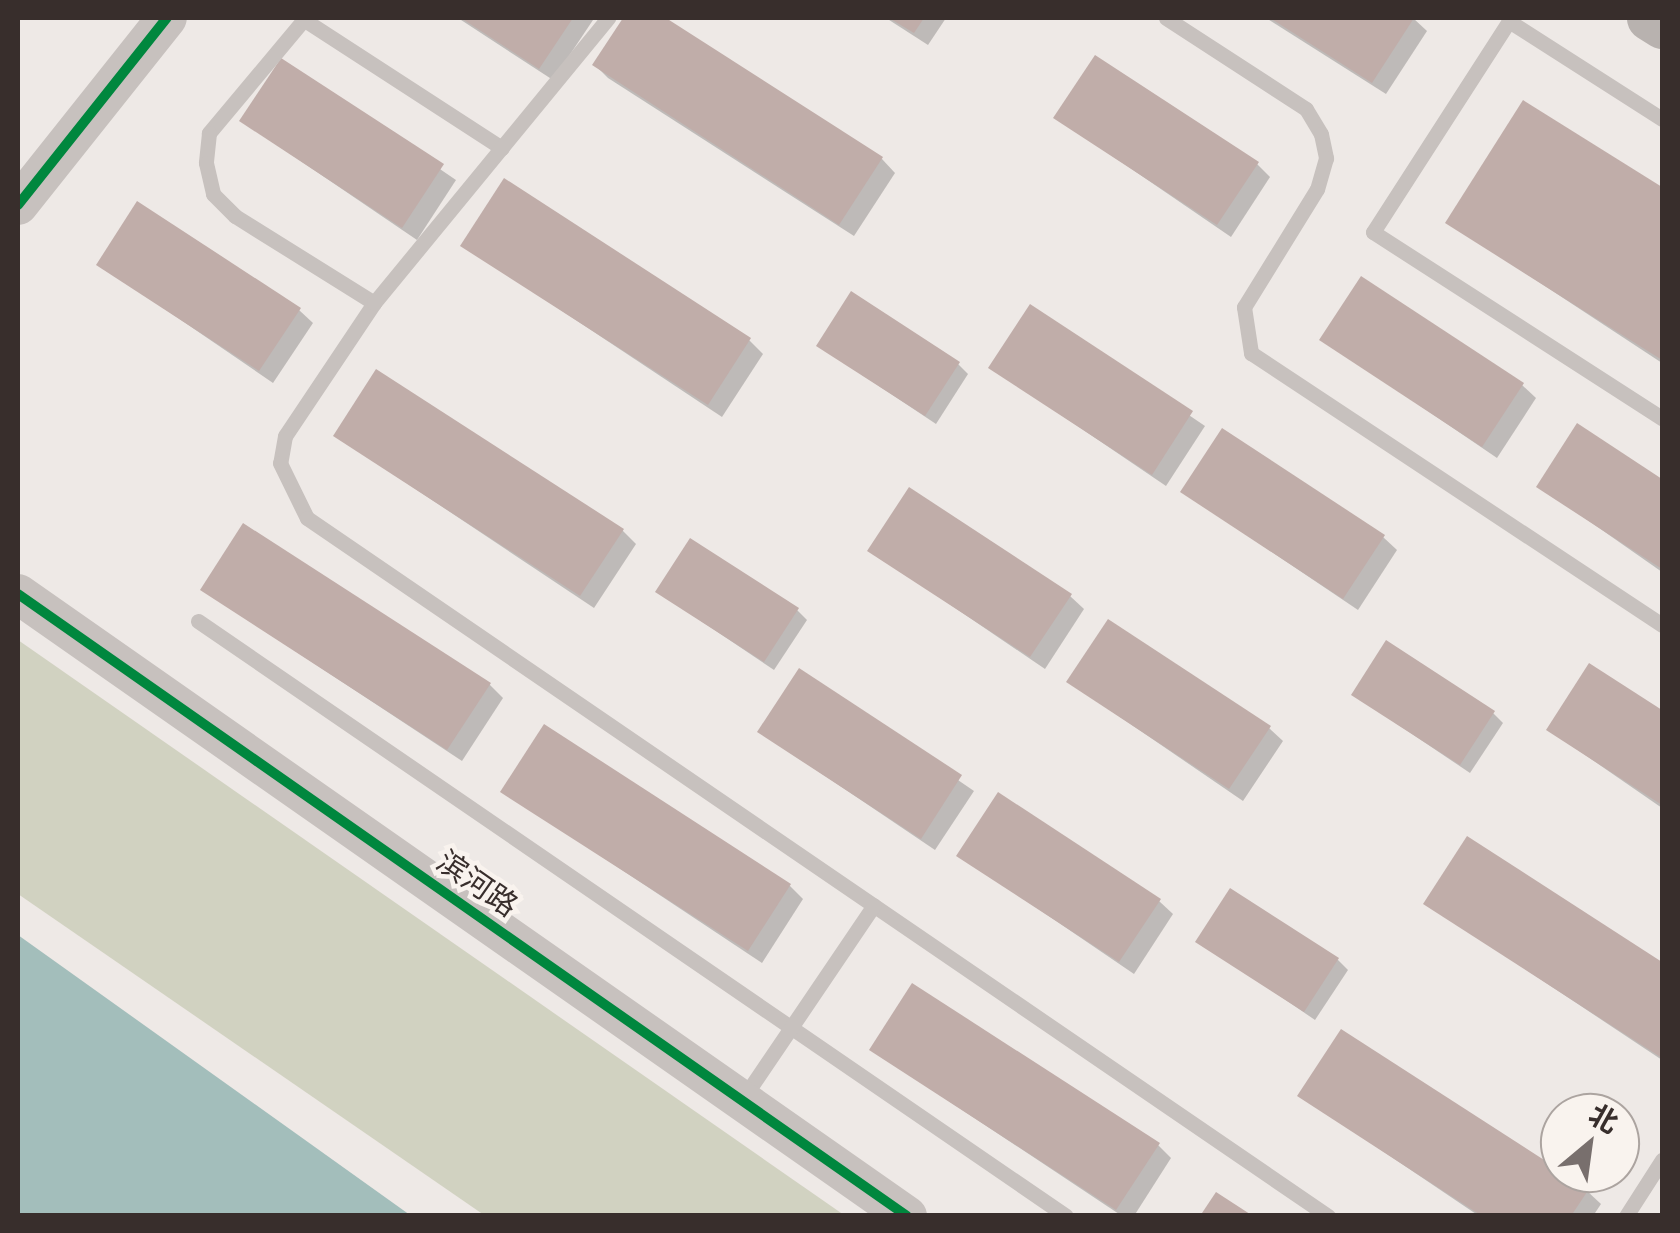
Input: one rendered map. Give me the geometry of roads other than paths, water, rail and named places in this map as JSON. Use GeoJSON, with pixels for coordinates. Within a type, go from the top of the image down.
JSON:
{"type":"FeatureCollection","features":[{"type":"Feature","properties":{"kind":"main road"},"geometry":{"type":"LineString","coordinates":[[1649,18],[1662,26]]}},
{"type":"Feature","properties":{"kind":"street"},"geometry":{"type":"LineString","coordinates":[[18,205],[167,18]]}},
{"type":"Feature","properties":{"kind":"street","name":"滨河路"},"geometry":{"type":"LineString","coordinates":[[18,594],[908,1216]]}},
{"type":"Feature","properties":{"kind":"lane"},"geometry":{"type":"LineString","coordinates":[[374,303],[212,194],[210,134],[304,18],[502,148]]}},
{"type":"Feature","properties":{"kind":"lane"},"geometry":{"type":"LineString","coordinates":[[608,18],[374,303],[284,436],[280,464],[308,518],[1328,1216]]}},
{"type":"Feature","properties":{"kind":"lane"},"geometry":{"type":"LineString","coordinates":[[1166,18],[1306,108],[1321,134],[1326,158],[1317,189],[1244,307],[1251,353],[1662,625]]}},
{"type":"Feature","properties":{"kind":"lane"},"geometry":{"type":"LineString","coordinates":[[1662,119],[1509,21],[1372,232],[1662,418]]}},
{"type":"Feature","properties":{"kind":"lane"},"geometry":{"type":"LineString","coordinates":[[198,620],[1066,1216]]}},
{"type":"Feature","properties":{"kind":"lane"},"geometry":{"type":"LineString","coordinates":[[742,1100],[874,905]]}},
{"type":"Feature","properties":{"kind":"lane"},"geometry":{"type":"LineString","coordinates":[[1626,1216],[1662,1160]]}},
{"type":"Feature","properties":{"kind":"water"},"geometry":{"type":"Polygon","coordinates":[[[18,935],[410,1215],[18,1215],[18,935]]]}}]}
